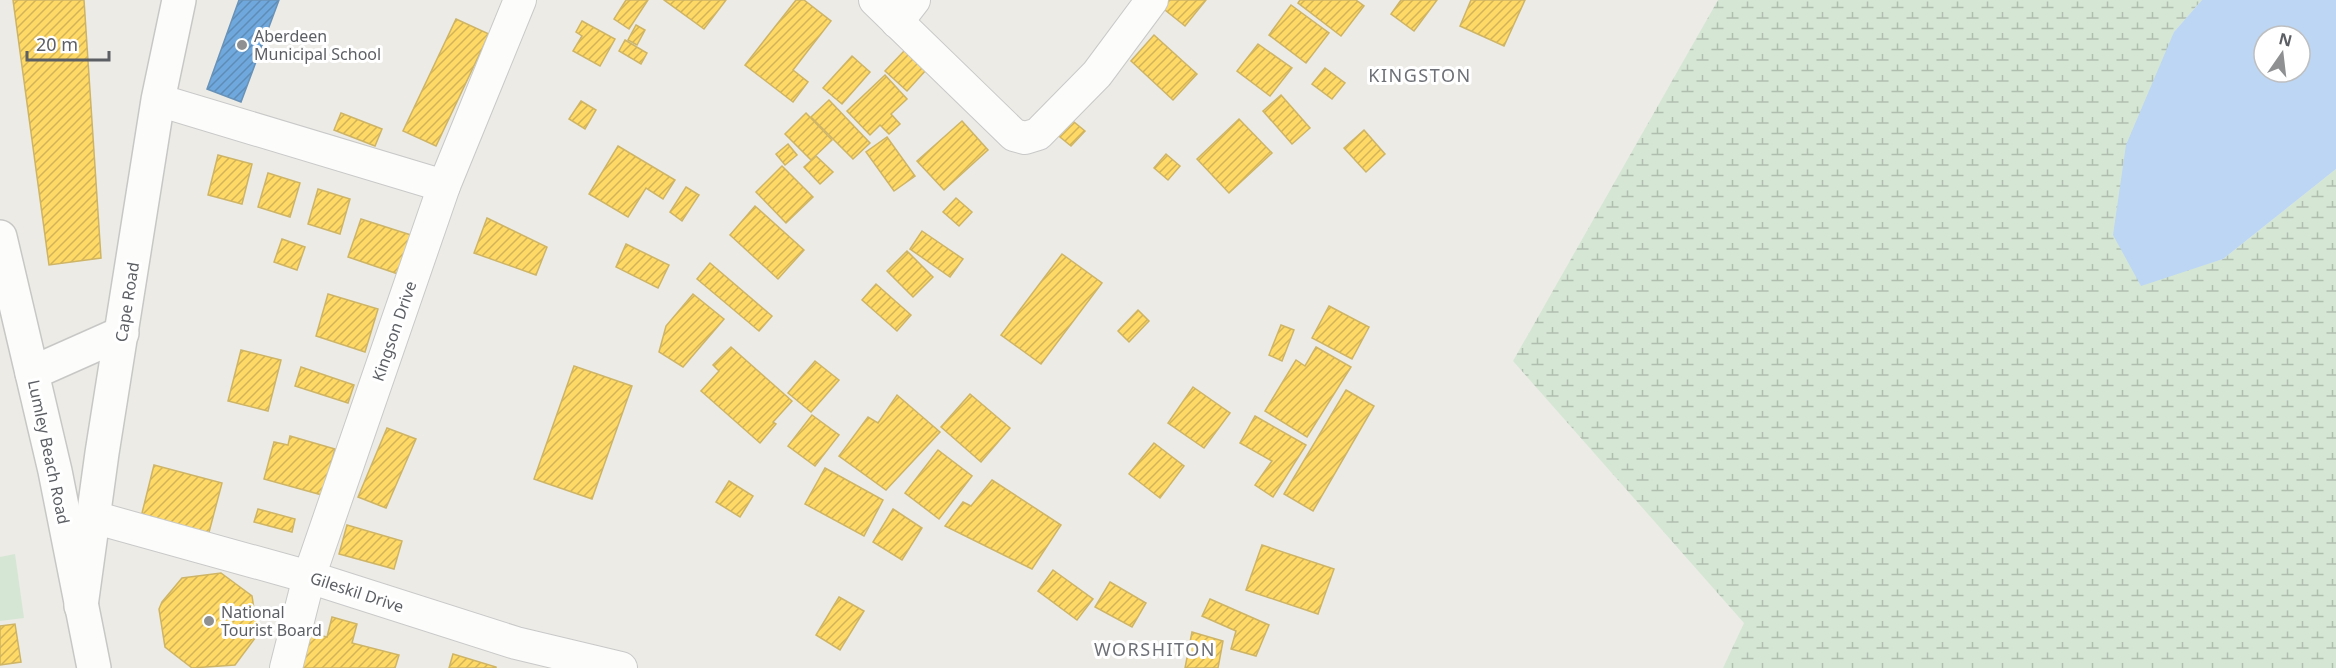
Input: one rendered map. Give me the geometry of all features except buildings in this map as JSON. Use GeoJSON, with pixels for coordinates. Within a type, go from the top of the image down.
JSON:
{"type":"FeatureCollection","features":[{"type":"Feature","properties":{"kind":"street","name":"Cape Road"},"geometry":{"type":"LineString","coordinates":[[81,606],[158,100],[179,0]]}},
{"type":"Feature","properties":{"kind":"street","name":"Kingson Drive"},"geometry":{"type":"LineString","coordinates":[[286,668],[309,577],[444,186],[520,0]]}},
{"type":"Feature","properties":{"kind":"street"},"geometry":{"type":"LineString","coordinates":[[875,0],[906,11],[1014,135],[1025,138],[1038,134],[1097,74],[1152,0]]}},
{"type":"Feature","properties":{"kind":"street"},"geometry":{"type":"LineString","coordinates":[[158,100],[444,186]]}},
{"type":"Feature","properties":{"kind":"street","name":"Lumley Beach Road"},"geometry":{"type":"LineString","coordinates":[[0,237],[55,471],[94,668]]}},
{"type":"Feature","properties":{"kind":"street"},"geometry":{"type":"LineString","coordinates":[[32,374],[122,333]]}},
{"type":"Feature","properties":{"kind":"street","name":"Gileskil Drive"},"geometry":{"type":"LineString","coordinates":[[93,517],[309,577],[516,643],[621,668]]}},
{"type":"Feature","properties":{"kind":"green space"},"geometry":{"type":"Polygon","coordinates":[[[1718,0],[2202,0],[2174,32],[2140,285],[2223,259],[2336,169],[2336,668],[1723,668],[1744,623],[1513,361],[1718,0]]]}},
{"type":"Feature","properties":{"kind":"green space"},"geometry":{"type":"Polygon","coordinates":[[[15,554],[24,618],[0,621],[0,557],[15,554]]]}},
{"type":"Feature","properties":{"kind":"water"},"geometry":{"type":"Polygon","coordinates":[[[2202,0],[2336,0],[2336,169],[2223,259],[2141,286],[2113,235],[2126,145],[2174,32],[2202,0]]]}},
{"type":"Feature","properties":{"kind":"place","name":"Aberdeen Municipal School"},"geometry":{"type":"Point","coordinates":[242,45]}},
{"type":"Feature","properties":{"kind":"place","name":"National Tourist Board"},"geometry":{"type":"Point","coordinates":[209,621]}},
{"type":"Feature","properties":{"kind":"district","name":"KINGSTON"},"geometry":{"type":"Point","coordinates":[1420,76]}},
{"type":"Feature","properties":{"kind":"district","name":"WORSHITON"},"geometry":{"type":"Point","coordinates":[1155,650]}}]}
